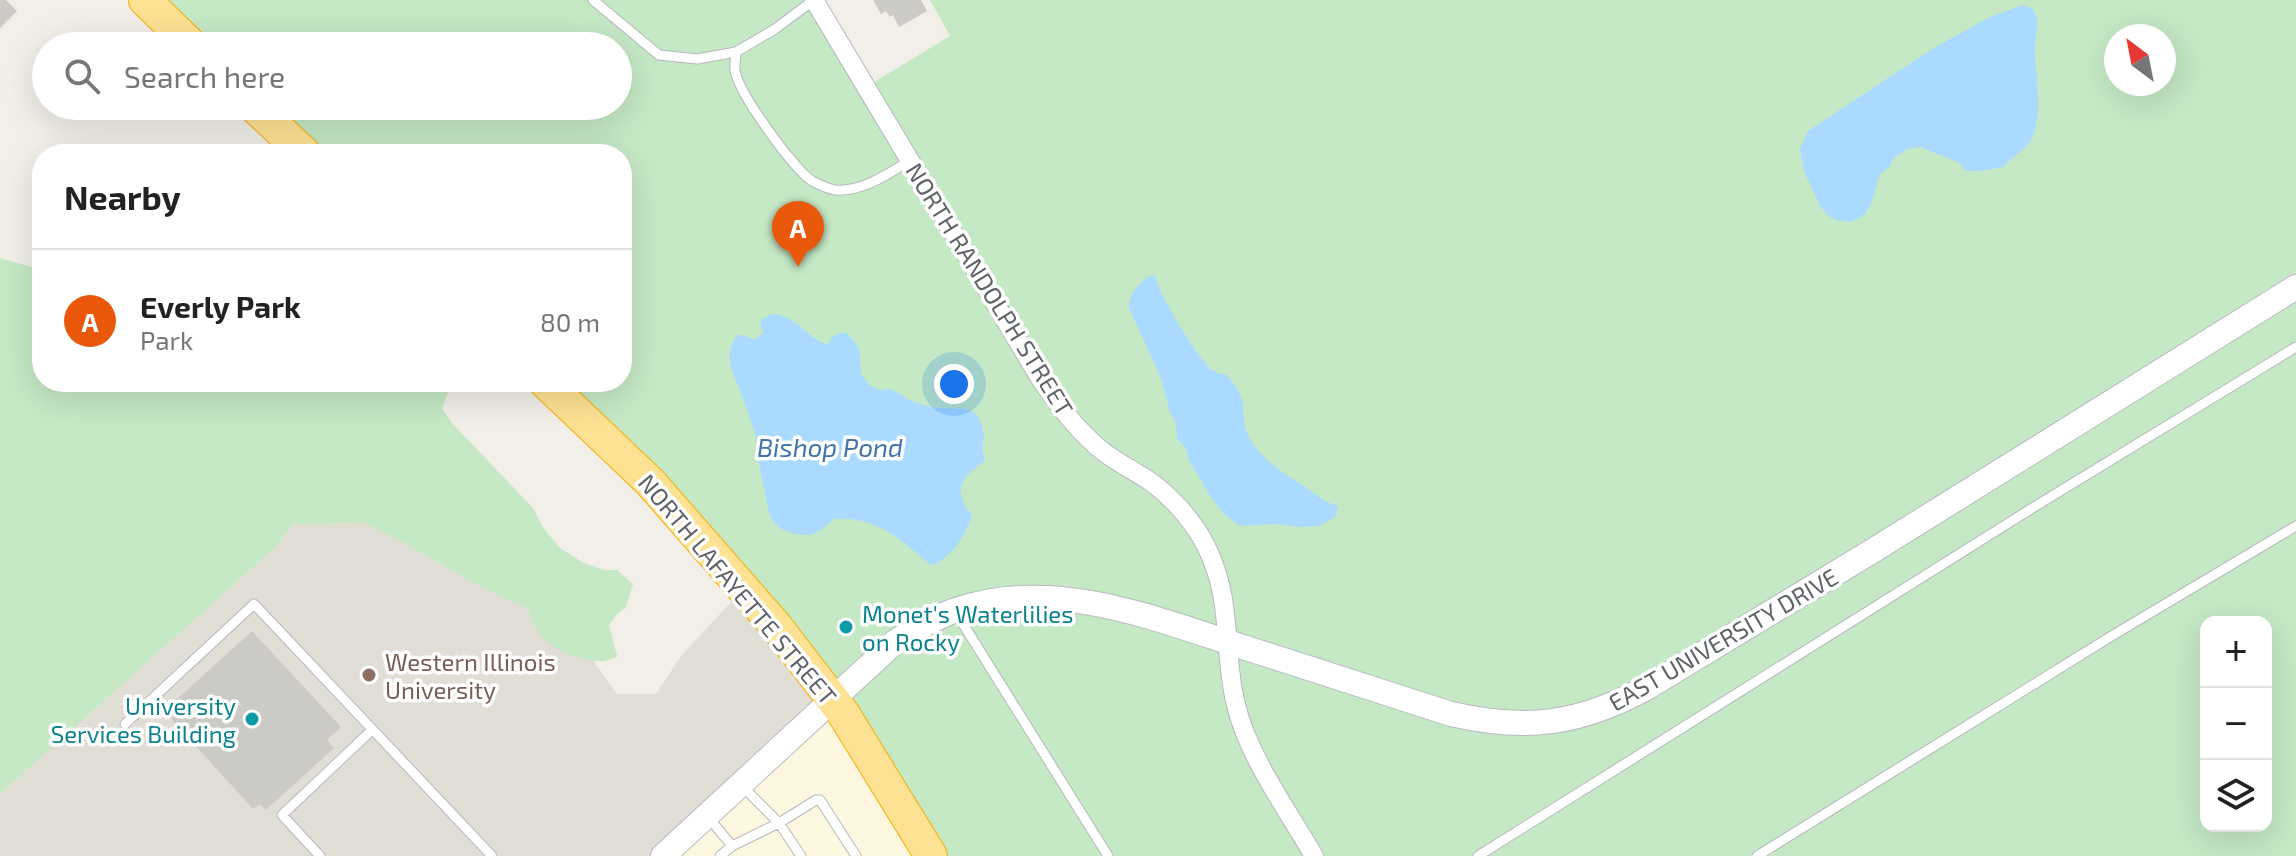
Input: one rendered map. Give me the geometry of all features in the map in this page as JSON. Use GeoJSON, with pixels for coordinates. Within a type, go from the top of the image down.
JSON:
{"type":"FeatureCollection","features":[{"type":"Feature","properties":{"kind":"highway"},"geometry":{"type":"LineString","coordinates":[[145,0],[178,32]]}},
{"type":"Feature","properties":{"kind":"highway"},"geometry":{"type":"LineString","coordinates":[[269,120],[294,144]]}},
{"type":"Feature","properties":{"kind":"highway","name":"NORTH LAFAYETTE STREET"},"geometry":{"type":"LineString","coordinates":[[556,392],[650,482],[749,595],[832,699],[931,856]]}},
{"type":"Feature","properties":{"kind":"main road","name":"EAST UNIVERSITY DRIVE"},"geometry":{"type":"LineString","coordinates":[[663,856],[895,642],[955,610],[1009,599],[1073,599],[1115,606],[1476,720],[1524,724],[1588,714],[1629,698],[1660,681],[2296,287]]}},
{"type":"Feature","properties":{"kind":"street","name":"NORTH RANDOLPH STREET"},"geometry":{"type":"LineString","coordinates":[[814,0],[1041,380],[1064,412],[1106,454],[1154,484],[1198,531],[1221,580],[1232,686],[1245,732],[1314,856]]}},
{"type":"Feature","properties":{"kind":"lane"},"geometry":{"type":"LineString","coordinates":[[593,0],[631,32]]}},
{"type":"Feature","properties":{"kind":"lane"},"geometry":{"type":"LineString","coordinates":[[632,32],[659,55],[697,59],[736,52],[775,29],[814,0]]}},
{"type":"Feature","properties":{"kind":"lane"},"geometry":{"type":"LineString","coordinates":[[736,52],[735,72],[751,106],[774,139],[810,180],[834,190],[858,187],[880,179],[909,161]]}},
{"type":"Feature","properties":{"kind":"lane"},"geometry":{"type":"LineString","coordinates":[[1478,856],[2296,347]]}},
{"type":"Feature","properties":{"kind":"lane"},"geometry":{"type":"LineString","coordinates":[[1757,856],[2110,637],[2296,526]]}},
{"type":"Feature","properties":{"kind":"lane"},"geometry":{"type":"LineString","coordinates":[[125,724],[254,604],[492,856]]}},
{"type":"Feature","properties":{"kind":"lane"},"geometry":{"type":"LineString","coordinates":[[955,610],[1108,856]]}},
{"type":"Feature","properties":{"kind":"lane"},"geometry":{"type":"LineString","coordinates":[[320,856],[282,815],[372,730]]}},
{"type":"Feature","properties":{"kind":"lane"},"geometry":{"type":"LineString","coordinates":[[740,784],[779,823],[801,856]]}},
{"type":"Feature","properties":{"kind":"lane"},"geometry":{"type":"LineString","coordinates":[[720,856],[732,846],[820,800],[856,856]]}},
{"type":"Feature","properties":{"kind":"lane"},"geometry":{"type":"LineString","coordinates":[[707,816],[732,846]]}},
{"type":"Feature","properties":{"kind":"shaded area","name":"Western Illinois University"},"geometry":{"type":"Polygon","coordinates":[[[364,523],[473,583],[528,609],[530,618],[593,660],[617,694],[656,694],[681,656],[744,588],[832,699],[663,856],[0,856],[0,794],[277,546],[293,524],[364,523]]]}},
{"type":"Feature","properties":{"kind":"shaded area"},"geometry":{"type":"Polygon","coordinates":[[[832,699],[931,856],[663,856],[832,699]]]}},
{"type":"Feature","properties":{"kind":"green space"},"geometry":{"type":"Polygon","coordinates":[[[145,0],[814,0],[866,87],[950,36],[930,0],[2296,0],[2296,856],[931,856],[843,713],[555,392],[632,392],[632,144],[296,144],[271,120],[632,120],[632,32],[178,32],[145,0]]]}},
{"type":"Feature","properties":{"kind":"green space"},"geometry":{"type":"Polygon","coordinates":[[[0,258],[32,267],[32,392],[448,392],[442,408],[451,422],[533,508],[542,526],[560,548],[584,563],[604,570],[617,570],[633,584],[626,607],[609,625],[617,656],[595,661],[562,651],[547,642],[535,628],[528,609],[473,583],[364,523],[293,524],[277,546],[0,794],[0,258]]]}},
{"type":"Feature","properties":{"kind":"water"},"geometry":{"type":"Polygon","coordinates":[[[2023,5],[2034,11],[2037,25],[2038,115],[2033,136],[2027,145],[2004,167],[1980,171],[1966,171],[1960,163],[1920,147],[1907,149],[1880,174],[1870,207],[1863,216],[1850,222],[1835,220],[1827,215],[1804,171],[1800,149],[1808,131],[1932,49],[1990,17],[2023,5]]]}},
{"type":"Feature","properties":{"kind":"water"},"geometry":{"type":"Polygon","coordinates":[[[1152,275],[1196,351],[1212,370],[1227,375],[1238,390],[1245,428],[1257,449],[1285,474],[1338,506],[1335,517],[1319,526],[1240,526],[1224,514],[1211,497],[1190,462],[1185,447],[1177,438],[1176,423],[1161,378],[1129,308],[1130,298],[1136,289],[1152,275]]]}},
{"type":"Feature","properties":{"kind":"water","name":"Bishop Pond"},"geometry":{"type":"Polygon","coordinates":[[[771,314],[788,318],[828,345],[835,335],[847,333],[859,348],[861,374],[870,386],[881,390],[891,389],[911,401],[935,408],[966,409],[975,413],[981,422],[985,460],[964,480],[961,491],[972,517],[957,544],[934,565],[886,531],[863,521],[834,519],[816,532],[802,535],[779,527],[770,515],[754,431],[732,369],[730,352],[738,335],[754,340],[763,333],[760,321],[771,314]]]}},
{"type":"Feature","properties":{"kind":"building"},"geometry":{"type":"Polygon","coordinates":[[[0,0],[6,0],[17,11],[0,28],[0,0]]]}},
{"type":"Feature","properties":{"kind":"building"},"geometry":{"type":"Polygon","coordinates":[[[873,0],[921,0],[927,11],[899,27],[893,15],[890,17],[886,11],[881,14],[873,0]]]}},
{"type":"Feature","properties":{"kind":"building","name":"University Services Building"},"geometry":{"type":"Polygon","coordinates":[[[252,631],[341,727],[327,740],[334,748],[266,810],[259,804],[253,809],[164,711],[252,631]]]}},
{"type":"Feature","properties":{"kind":"place","name":"Everly Park"},"geometry":{"type":"Point","coordinates":[798,267]}},
{"type":"Feature","properties":{"kind":"place","name":"Monet's Waterlilies on Rocky"},"geometry":{"type":"Point","coordinates":[846,627]}},
{"type":"Feature","properties":{"kind":"place","name":"Western Illinois University"},"geometry":{"type":"Point","coordinates":[369,675]}},
{"type":"Feature","properties":{"kind":"place","name":"University Services Building"},"geometry":{"type":"Point","coordinates":[252,719]}}]}
